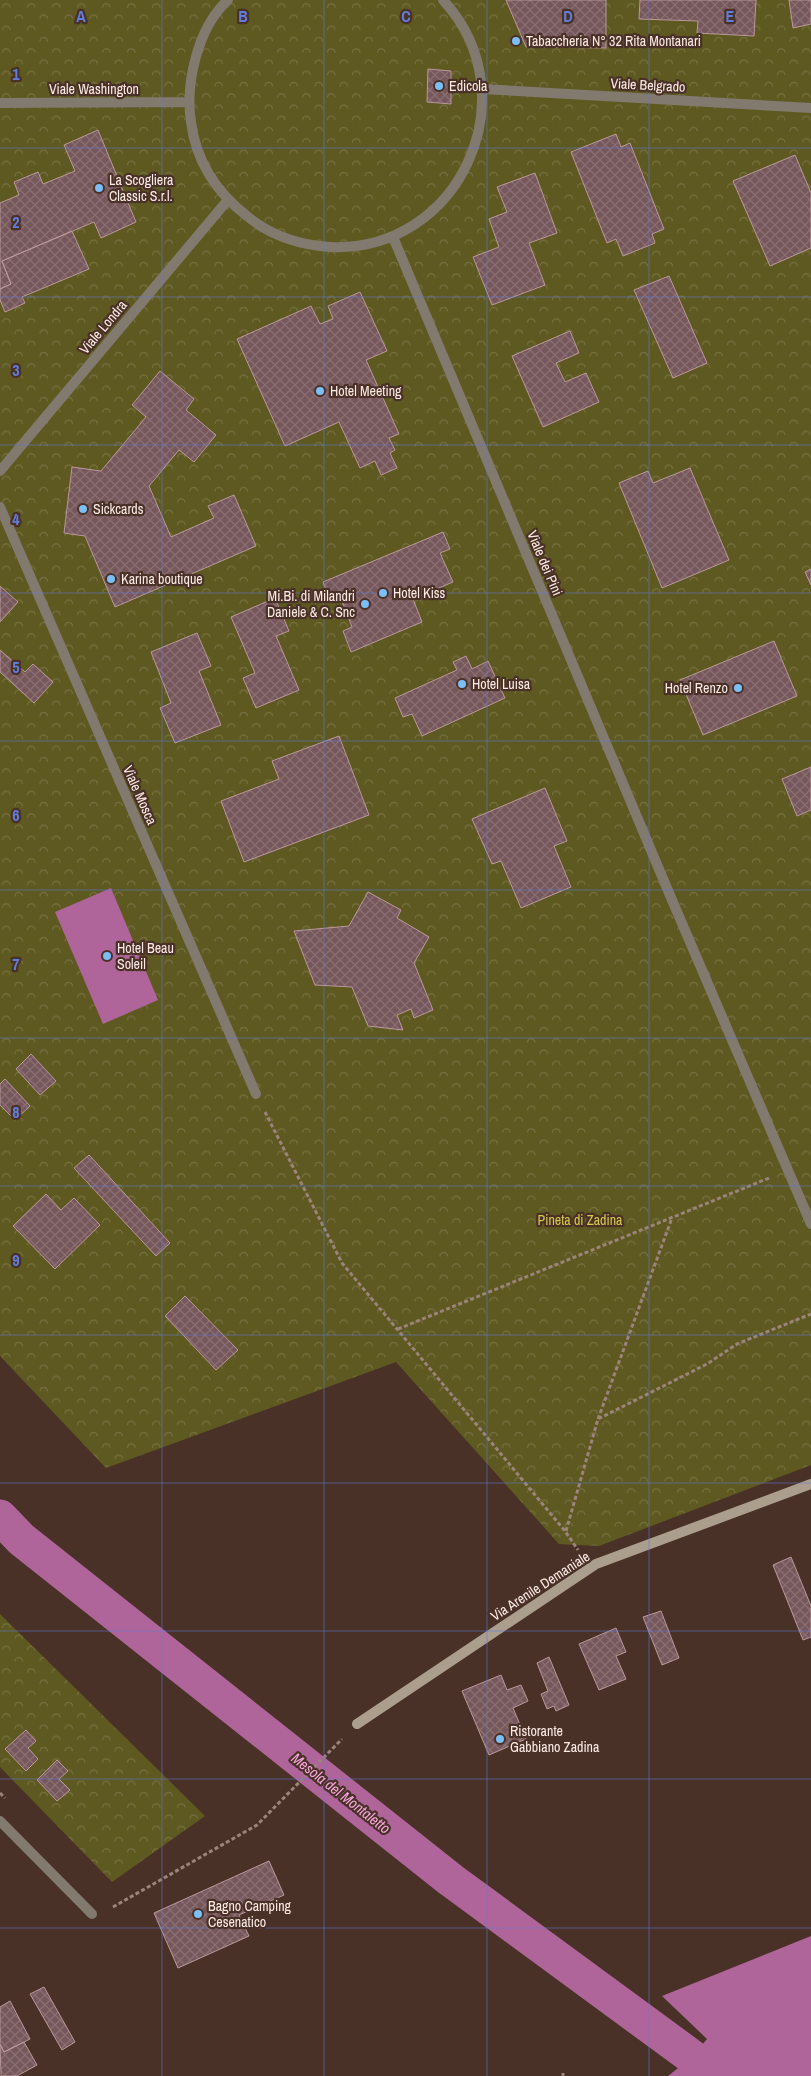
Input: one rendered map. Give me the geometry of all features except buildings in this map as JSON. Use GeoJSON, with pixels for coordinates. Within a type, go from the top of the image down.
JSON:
{"type":"FeatureCollection","features":[{"type":"Feature","properties":{"kind":"street"},"geometry":{"type":"LineString","coordinates":[[228,0],[221,6],[196,52],[188,102],[193,138],[206,172],[228,201],[263,229],[305,246],[350,248],[394,237],[432,212],[462,177],[480,135],[483,89],[476,50],[457,15],[444,0]]}},
{"type":"Feature","properties":{"kind":"street","name":"Viale Belgrado"},"geometry":{"type":"LineString","coordinates":[[483,89],[811,108]]}},
{"type":"Feature","properties":{"kind":"street","name":"Viale Washington"},"geometry":{"type":"LineString","coordinates":[[0,103],[188,102]]}},
{"type":"Feature","properties":{"kind":"street","name":"Viale Londra"},"geometry":{"type":"LineString","coordinates":[[0,471],[228,201]]}},
{"type":"Feature","properties":{"kind":"street","name":"Viale dei Pini"},"geometry":{"type":"LineString","coordinates":[[394,237],[672,900],[811,1224]]}},
{"type":"Feature","properties":{"kind":"street","name":"Viale Mosca"},"geometry":{"type":"LineString","coordinates":[[0,507],[256,1094]]}},
{"type":"Feature","properties":{"kind":"street","name":"Via Arenile Demaniale"},"geometry":{"type":"LineString","coordinates":[[357,1724],[596,1564],[811,1484]]}},
{"type":"Feature","properties":{"kind":"street"},"geometry":{"type":"LineString","coordinates":[[0,1821],[92,1914]]}},
{"type":"Feature","properties":{"kind":"path"},"geometry":{"type":"LineString","coordinates":[[256,1094],[342,1263],[565,1531],[579,1552]]}},
{"type":"Feature","properties":{"kind":"path"},"geometry":{"type":"LineString","coordinates":[[398,1329],[788,1170]]}},
{"type":"Feature","properties":{"kind":"path"},"geometry":{"type":"LineString","coordinates":[[565,1531],[598,1419],[672,1217]]}},
{"type":"Feature","properties":{"kind":"path"},"geometry":{"type":"LineString","coordinates":[[598,1419],[707,1364],[737,1344],[811,1314]]}},
{"type":"Feature","properties":{"kind":"path"},"geometry":{"type":"LineString","coordinates":[[92,1914],[113,1908],[257,1825],[357,1724]]}},
{"type":"Feature","properties":{"kind":"green space","name":"Pineta di Zadina"},"geometry":{"type":"Polygon","coordinates":[[[0,0],[811,0],[811,1465],[599,1546],[559,1544],[396,1362],[106,1468],[0,1356],[0,0]]]}},
{"type":"Feature","properties":{"kind":"green space"},"geometry":{"type":"Polygon","coordinates":[[[0,1614],[205,1816],[112,1882],[0,1767],[0,1614]]]}},
{"type":"Feature","properties":{"kind":"shaded area","name":"Hotel Beau Soleil"},"geometry":{"type":"Polygon","coordinates":[[[111,888],[158,1000],[103,1024],[55,912],[111,888]]]}},
{"type":"Feature","properties":{"kind":"shaded area"},"geometry":{"type":"Polygon","coordinates":[[[811,1936],[811,2076],[668,2076],[692,2057],[707,2039],[662,1996],[811,1936]]]}},
{"type":"Feature","properties":{"kind":"waterway","name":"Mesola del Montaletto"},"geometry":{"type":"LineString","coordinates":[[0,1517],[21,1539],[451,1880],[692,2057]]}},
{"type":"Feature","properties":{"kind":"place","name":"Tabaccheria N° 32 Rita Montanari"},"geometry":{"type":"Point","coordinates":[516,41]}},
{"type":"Feature","properties":{"kind":"place","name":"Edicola"},"geometry":{"type":"Point","coordinates":[439,86]}},
{"type":"Feature","properties":{"kind":"place","name":"La Scogliera Classic S.r.l."},"geometry":{"type":"Point","coordinates":[99,188]}},
{"type":"Feature","properties":{"kind":"place","name":"Hotel Meeting"},"geometry":{"type":"Point","coordinates":[320,391]}},
{"type":"Feature","properties":{"kind":"place","name":"Sickcards"},"geometry":{"type":"Point","coordinates":[83,509]}},
{"type":"Feature","properties":{"kind":"place","name":"Karina boutique"},"geometry":{"type":"Point","coordinates":[111,579]}},
{"type":"Feature","properties":{"kind":"place","name":"Hotel Kiss"},"geometry":{"type":"Point","coordinates":[383,593]}},
{"type":"Feature","properties":{"kind":"place","name":"Mi.Bi. di Milandri Daniele & C. Snc"},"geometry":{"type":"Point","coordinates":[365,604]}},
{"type":"Feature","properties":{"kind":"place","name":"Hotel Luisa"},"geometry":{"type":"Point","coordinates":[462,684]}},
{"type":"Feature","properties":{"kind":"place","name":"Hotel Renzo"},"geometry":{"type":"Point","coordinates":[738,688]}},
{"type":"Feature","properties":{"kind":"place","name":"Hotel Beau Soleil"},"geometry":{"type":"Point","coordinates":[107,956]}},
{"type":"Feature","properties":{"kind":"place","name":"Ristorante Gabbiano Zadina"},"geometry":{"type":"Point","coordinates":[500,1739]}},
{"type":"Feature","properties":{"kind":"place","name":"Bagno Camping Cesenatico"},"geometry":{"type":"Point","coordinates":[198,1914]}}]}
